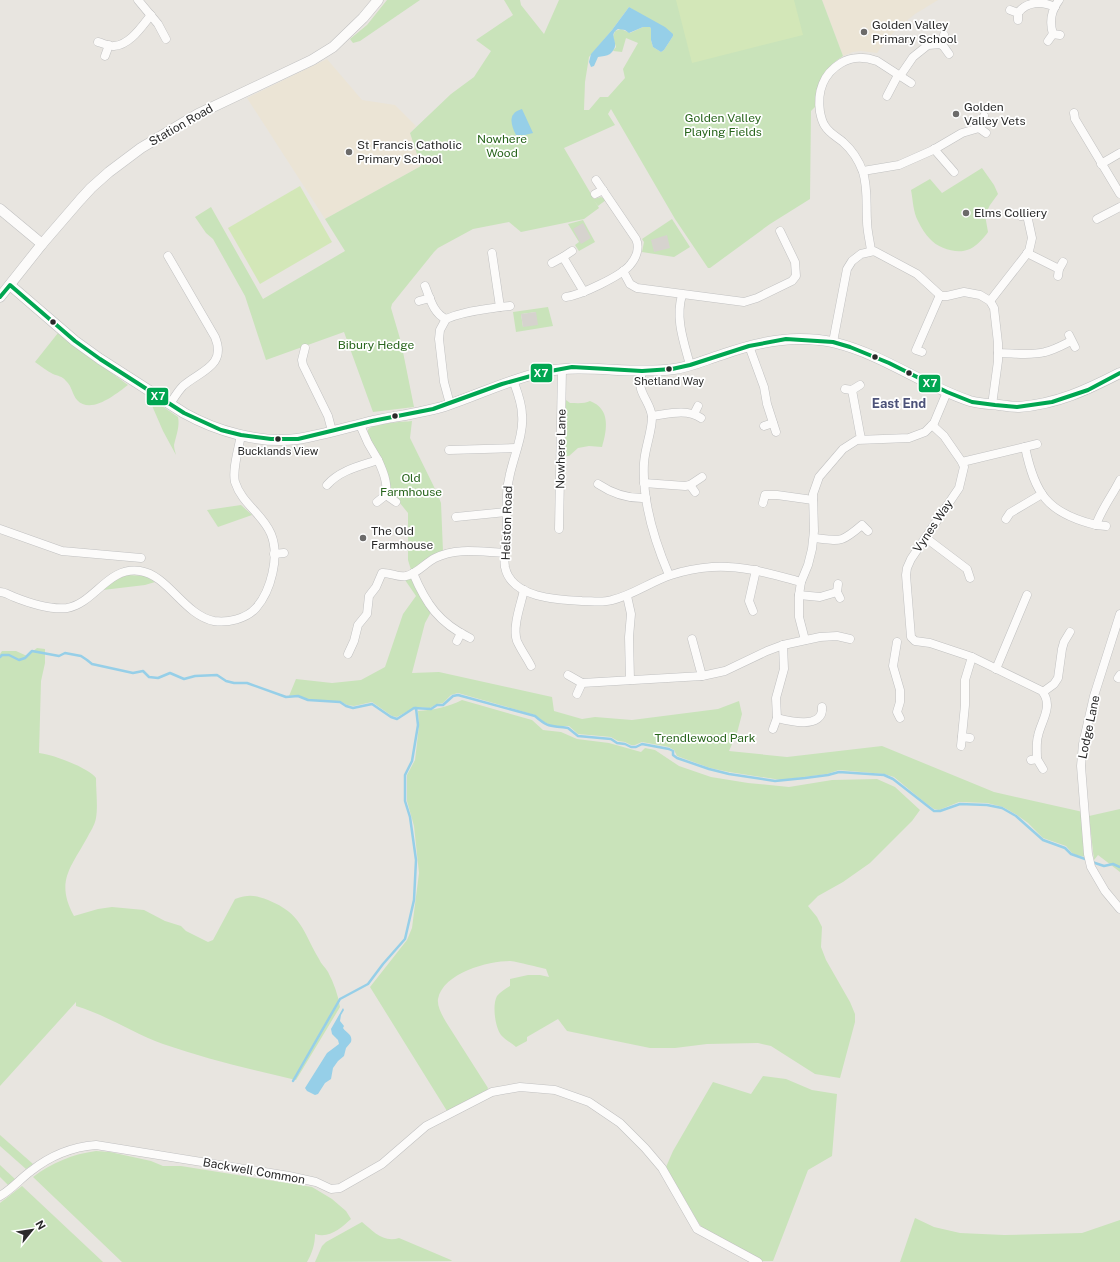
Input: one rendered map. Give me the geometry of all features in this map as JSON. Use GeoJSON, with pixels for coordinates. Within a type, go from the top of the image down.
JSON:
{"type":"FeatureCollection","features":[{"type":"Feature","properties":{"kind":"street"},"geometry":{"type":"LineString","coordinates":[[138,0],[151,15],[166,39]]}},
{"type":"Feature","properties":{"kind":"street","name":"Station Road"},"geometry":{"type":"LineString","coordinates":[[0,297],[42,244],[91,188],[109,172],[142,148],[198,114],[312,60],[333,47],[363,18],[378,0]]}},
{"type":"Feature","properties":{"kind":"street"},"geometry":{"type":"LineString","coordinates":[[1015,14],[1025,6],[1035,2],[1057,3],[1051,20],[1057,34],[1048,41]]}},
{"type":"Feature","properties":{"kind":"street"},"geometry":{"type":"LineString","coordinates":[[98,42],[113,46],[126,42],[151,15]]}},
{"type":"Feature","properties":{"kind":"street"},"geometry":{"type":"LineString","coordinates":[[942,45],[944,35]]}},
{"type":"Feature","properties":{"kind":"street"},"geometry":{"type":"LineString","coordinates":[[887,96],[899,75],[910,60],[922,48],[931,44],[942,45],[949,54]]}},
{"type":"Feature","properties":{"kind":"street"},"geometry":{"type":"LineString","coordinates":[[105,56],[109,45]]}},
{"type":"Feature","properties":{"kind":"street"},"geometry":{"type":"LineString","coordinates":[[871,251],[867,223],[866,185],[862,171],[849,149],[828,131],[823,124],[819,104],[821,88],[826,78],[834,68],[845,60],[853,58],[874,60],[911,83]]}},
{"type":"Feature","properties":{"kind":"street"},"geometry":{"type":"LineString","coordinates":[[862,171],[899,165],[934,149],[962,133],[983,131],[984,116]]}},
{"type":"Feature","properties":{"kind":"street"},"geometry":{"type":"LineString","coordinates":[[1072,119],[1120,194]]}},
{"type":"Feature","properties":{"kind":"street"},"geometry":{"type":"LineString","coordinates":[[934,149],[954,172]]}},
{"type":"Feature","properties":{"kind":"street"},"geometry":{"type":"LineString","coordinates":[[1101,164],[1120,153]]}},
{"type":"Feature","properties":{"kind":"street"},"geometry":{"type":"LineString","coordinates":[[566,297],[584,292],[623,271],[629,267],[634,260],[637,250],[638,244],[636,239],[599,192],[596,180]]}},
{"type":"Feature","properties":{"kind":"street"},"geometry":{"type":"LineString","coordinates":[[1100,215],[1120,207]]}},
{"type":"Feature","properties":{"kind":"street"},"geometry":{"type":"LineString","coordinates":[[0,209],[42,244]]}},
{"type":"Feature","properties":{"kind":"street"},"geometry":{"type":"LineString","coordinates":[[990,300],[1028,253],[1031,244],[1031,231],[1027,215],[1021,216]]}},
{"type":"Feature","properties":{"kind":"street"},"geometry":{"type":"LineString","coordinates":[[623,271],[630,284],[635,288],[744,302],[758,298],[792,281],[795,278],[795,262],[780,231]]}},
{"type":"Feature","properties":{"kind":"street"},"geometry":{"type":"LineString","coordinates":[[552,263],[572,251]]}},
{"type":"Feature","properties":{"kind":"street"},"geometry":{"type":"LineString","coordinates":[[833,342],[847,269],[852,261],[859,255],[876,251],[917,274],[940,295],[947,296],[964,292],[980,295],[990,300],[994,308],[997,324],[998,353],[992,405]]}},
{"type":"Feature","properties":{"kind":"street"},"geometry":{"type":"LineString","coordinates":[[1028,253],[1060,269]]}},
{"type":"Feature","properties":{"kind":"street"},"geometry":{"type":"LineString","coordinates":[[492,254],[500,307]]}},
{"type":"Feature","properties":{"kind":"street"},"geometry":{"type":"LineString","coordinates":[[168,256],[215,337],[218,348],[217,358],[213,365],[183,386],[170,404]]}},
{"type":"Feature","properties":{"kind":"street"},"geometry":{"type":"LineString","coordinates":[[562,257],[584,292]]}},
{"type":"Feature","properties":{"kind":"street"},"geometry":{"type":"LineString","coordinates":[[10,284],[75,341],[170,404],[197,420],[221,430],[271,440],[298,439],[433,409],[513,380],[534,374],[562,369],[582,368],[642,371],[663,370],[690,366],[749,346],[786,339],[833,342],[870,354],[947,392],[972,402],[992,405],[1017,407],[1063,399],[1088,390],[1120,373]]}},
{"type":"Feature","properties":{"kind":"street"},"geometry":{"type":"LineString","coordinates":[[425,286],[436,311],[439,315],[446,318]]}},
{"type":"Feature","properties":{"kind":"street"},"geometry":{"type":"LineString","coordinates":[[682,295],[679,309],[680,323],[690,366]]}},
{"type":"Feature","properties":{"kind":"street"},"geometry":{"type":"LineString","coordinates":[[922,352],[916,350],[940,295]]}},
{"type":"Feature","properties":{"kind":"street"},"geometry":{"type":"LineString","coordinates":[[419,301],[430,298]]}},
{"type":"Feature","properties":{"kind":"street"},"geometry":{"type":"LineString","coordinates":[[450,404],[444,382],[439,339],[440,330],[446,318],[462,312],[510,306]]}},
{"type":"Feature","properties":{"kind":"street"},"geometry":{"type":"LineString","coordinates":[[998,353],[1041,353],[1072,341]]}},
{"type":"Feature","properties":{"kind":"street"},"geometry":{"type":"LineString","coordinates":[[749,346],[763,384],[767,404],[776,432]]}},
{"type":"Feature","properties":{"kind":"street"},"geometry":{"type":"LineString","coordinates":[[305,348],[303,364],[328,416],[332,432]]}},
{"type":"Feature","properties":{"kind":"street","name":"Nowhere Lane"},"geometry":{"type":"LineString","coordinates":[[559,530],[562,369]]}},
{"type":"Feature","properties":{"kind":"street"},"geometry":{"type":"LineString","coordinates":[[642,371],[641,387],[650,407],[652,416],[645,453],[644,484],[659,549],[669,575]]}},
{"type":"Feature","properties":{"kind":"street","name":"Helston Road"},"geometry":{"type":"LineString","coordinates":[[513,380],[523,416],[508,485],[504,553],[505,566],[514,583],[524,590],[546,597],[570,600],[607,601],[627,596],[669,575],[712,567],[738,567],[756,570],[801,582]]}},
{"type":"Feature","properties":{"kind":"street"},"geometry":{"type":"LineString","coordinates":[[852,388],[860,439]]}},
{"type":"Feature","properties":{"kind":"street"},"geometry":{"type":"LineString","coordinates":[[805,640],[799,618],[799,595],[801,582],[808,565],[814,538],[812,500],[814,488],[822,472],[845,448],[860,439],[910,438],[922,434],[932,425],[947,392]]}},
{"type":"Feature","properties":{"kind":"street"},"geometry":{"type":"LineString","coordinates":[[652,416],[685,413],[697,416],[698,406]]}},
{"type":"Feature","properties":{"kind":"street"},"geometry":{"type":"LineString","coordinates":[[764,426],[773,423]]}},
{"type":"Feature","properties":{"kind":"street"},"geometry":{"type":"LineString","coordinates":[[360,425],[378,460],[385,480],[386,495]]}},
{"type":"Feature","properties":{"kind":"street"},"geometry":{"type":"LineString","coordinates":[[932,425],[944,436],[962,462],[1037,444]]}},
{"type":"Feature","properties":{"kind":"street"},"geometry":{"type":"LineString","coordinates":[[0,592],[52,608],[67,608],[82,601],[106,582],[122,572],[128,570],[140,570],[156,577],[186,605],[201,616],[214,621],[239,619],[256,608],[273,573],[273,540],[268,528],[260,516],[243,498],[236,483],[234,474],[241,435]]}},
{"type":"Feature","properties":{"kind":"street"},"geometry":{"type":"LineString","coordinates":[[449,450],[457,446],[516,448]]}},
{"type":"Feature","properties":{"kind":"street"},"geometry":{"type":"LineString","coordinates":[[1025,447],[1031,473],[1047,501],[1056,509],[1085,522],[1106,526]]}},
{"type":"Feature","properties":{"kind":"street"},"geometry":{"type":"LineString","coordinates":[[327,485],[342,472],[378,460]]}},
{"type":"Feature","properties":{"kind":"street","name":"Vynes Way"},"geometry":{"type":"LineString","coordinates":[[912,639],[910,634],[906,572],[911,558],[959,488],[964,467],[962,462]]}},
{"type":"Feature","properties":{"kind":"street"},"geometry":{"type":"LineString","coordinates":[[644,484],[693,488],[702,477]]}},
{"type":"Feature","properties":{"kind":"street"},"geometry":{"type":"LineString","coordinates":[[1096,525],[1101,510],[1112,496],[1120,480]]}},
{"type":"Feature","properties":{"kind":"street"},"geometry":{"type":"LineString","coordinates":[[598,484],[614,493],[627,497],[646,498]]}},
{"type":"Feature","properties":{"kind":"street"},"geometry":{"type":"LineString","coordinates":[[1007,514],[1042,494]]}},
{"type":"Feature","properties":{"kind":"street"},"geometry":{"type":"LineString","coordinates":[[377,502],[386,495]]}},
{"type":"Feature","properties":{"kind":"street"},"geometry":{"type":"LineString","coordinates":[[386,495],[396,502]]}},
{"type":"Feature","properties":{"kind":"street"},"geometry":{"type":"LineString","coordinates":[[763,503],[765,495],[777,495],[812,500]]}},
{"type":"Feature","properties":{"kind":"street"},"geometry":{"type":"LineString","coordinates":[[456,517],[506,512]]}},
{"type":"Feature","properties":{"kind":"street"},"geometry":{"type":"LineString","coordinates":[[814,538],[833,540],[843,539],[848,537],[862,525],[868,531]]}},
{"type":"Feature","properties":{"kind":"street"},"geometry":{"type":"LineString","coordinates":[[0,529],[62,551],[141,558]]}},
{"type":"Feature","properties":{"kind":"street"},"geometry":{"type":"LineString","coordinates":[[926,538],[951,556],[970,573]]}},
{"type":"Feature","properties":{"kind":"street"},"geometry":{"type":"LineString","coordinates":[[348,654],[354,641],[357,627],[366,614],[369,595],[377,586],[381,574],[387,573],[402,576],[413,573],[435,558],[453,552],[466,550],[504,553]]}},
{"type":"Feature","properties":{"kind":"street"},"geometry":{"type":"LineString","coordinates":[[274,554],[284,553]]}},
{"type":"Feature","properties":{"kind":"street"},"geometry":{"type":"LineString","coordinates":[[753,611],[749,601],[756,570]]}},
{"type":"Feature","properties":{"kind":"street"},"geometry":{"type":"LineString","coordinates":[[413,573],[433,611],[459,637],[470,638]]}},
{"type":"Feature","properties":{"kind":"street"},"geometry":{"type":"LineString","coordinates":[[524,590],[516,633],[518,642],[531,666]]}},
{"type":"Feature","properties":{"kind":"street"},"geometry":{"type":"LineString","coordinates":[[799,595],[820,597],[838,591]]}},
{"type":"Feature","properties":{"kind":"street"},"geometry":{"type":"LineString","coordinates":[[996,669],[1027,595]]}},
{"type":"Feature","properties":{"kind":"street"},"geometry":{"type":"LineString","coordinates":[[627,596],[631,614],[629,637],[630,680]]}},
{"type":"Feature","properties":{"kind":"street","name":"Lodge Lane"},"geometry":{"type":"LineString","coordinates":[[1120,614],[1094,696],[1083,744],[1081,766],[1090,862],[1105,891],[1120,909]]}},
{"type":"Feature","properties":{"kind":"street"},"geometry":{"type":"LineString","coordinates":[[1043,692],[1054,684],[1058,678],[1062,649],[1070,632]]}},
{"type":"Feature","properties":{"kind":"street"},"geometry":{"type":"LineString","coordinates":[[568,675],[582,683],[702,676],[728,670],[767,651],[805,640],[820,637],[845,640]]}},
{"type":"Feature","properties":{"kind":"street"},"geometry":{"type":"LineString","coordinates":[[692,639],[702,676]]}},
{"type":"Feature","properties":{"kind":"street"},"geometry":{"type":"LineString","coordinates":[[897,714],[900,702],[900,690],[893,666],[895,642],[912,639],[915,641],[927,642],[941,646],[972,657],[1043,692],[1046,698],[1047,710],[1037,737],[1034,760],[1043,769]]}},
{"type":"Feature","properties":{"kind":"street"},"geometry":{"type":"LineString","coordinates":[[773,728],[777,718],[776,698],[784,667],[783,646]]}},
{"type":"Feature","properties":{"kind":"street"},"geometry":{"type":"LineString","coordinates":[[961,746],[966,737],[965,680],[972,657]]}},
{"type":"Feature","properties":{"kind":"street"},"geometry":{"type":"LineString","coordinates":[[577,694],[582,683]]}},
{"type":"Feature","properties":{"kind":"street"},"geometry":{"type":"LineString","coordinates":[[777,718],[794,723],[807,723],[819,717],[822,707]]}},
{"type":"Feature","properties":{"kind":"street","name":"Backwell Common"},"geometry":{"type":"LineString","coordinates":[[0,1196],[31,1170],[66,1150],[81,1146],[96,1145],[289,1176],[316,1182],[331,1189],[340,1188],[382,1164],[426,1126],[453,1112],[492,1092],[520,1087],[535,1087],[555,1090],[589,1102],[620,1123],[646,1148],[662,1168],[697,1229],[758,1262]]}},
{"type":"Feature","properties":{"kind":"shaded area","name":"Golden Valley Primary School"},"geometry":{"type":"Polygon","coordinates":[[[822,0],[938,0],[915,14],[900,26],[887,39],[877,53],[861,51],[843,56],[822,0]]]}},
{"type":"Feature","properties":{"kind":"shaded area","name":"St Francis Catholic Primary School"},"geometry":{"type":"Polygon","coordinates":[[[327,59],[362,100],[395,105],[416,126],[410,133],[421,166],[325,219],[247,98],[327,59]]]}},
{"type":"Feature","properties":{"kind":"shaded area"},"geometry":{"type":"Polygon","coordinates":[[[583,223],[591,238],[581,244],[573,229],[583,223]]]}},
{"type":"Feature","properties":{"kind":"shaded area"},"geometry":{"type":"Polygon","coordinates":[[[667,235],[670,248],[654,252],[651,240],[667,235]]]}},
{"type":"Feature","properties":{"kind":"shaded area"},"geometry":{"type":"Polygon","coordinates":[[[536,312],[538,325],[523,327],[521,314],[536,312]]]}},
{"type":"Feature","properties":{"kind":"green space"},"geometry":{"type":"Polygon","coordinates":[[[387,0],[420,0],[360,41],[353,43],[350,39],[367,25],[387,0]]]}},
{"type":"Feature","properties":{"kind":"green space"},"geometry":{"type":"Polygon","coordinates":[[[504,0],[520,0],[521,5],[544,34],[559,0],[822,0],[843,56],[831,66],[822,78],[815,100],[815,107],[811,111],[810,199],[770,224],[708,268],[675,219],[611,109],[608,114],[615,125],[564,148],[594,199],[601,197],[606,200],[598,206],[594,200],[599,208],[584,219],[521,232],[509,222],[473,229],[438,248],[392,304],[391,308],[401,342],[414,407],[373,412],[344,332],[266,360],[245,296],[213,239],[206,233],[195,217],[211,207],[263,299],[345,251],[325,219],[421,166],[410,133],[451,94],[474,77],[491,51],[476,40],[513,15],[504,0]],[[629,7],[589,57],[585,82],[584,110],[589,110],[600,97],[608,97],[625,78],[623,69],[638,43],[626,38],[622,52],[613,51],[616,47],[613,37],[615,31],[621,29],[630,33],[643,27],[650,27],[653,47],[661,52],[673,36],[629,7]]]}},
{"type":"Feature","properties":{"kind":"green space"},"geometry":{"type":"Polygon","coordinates":[[[676,0],[794,0],[803,35],[692,63],[676,0]]]}},
{"type":"Feature","properties":{"kind":"green space"},"geometry":{"type":"Polygon","coordinates":[[[982,168],[994,185],[998,194],[985,215],[988,232],[976,245],[963,251],[953,251],[933,242],[926,235],[916,217],[911,190],[930,179],[942,193],[982,168]]]}},
{"type":"Feature","properties":{"kind":"green space"},"geometry":{"type":"Polygon","coordinates":[[[300,186],[332,242],[260,284],[228,228],[300,186]]]}},
{"type":"Feature","properties":{"kind":"green space"},"geometry":{"type":"Polygon","coordinates":[[[672,219],[690,247],[674,257],[642,252],[644,242],[642,239],[672,219]]]}},
{"type":"Feature","properties":{"kind":"green space"},"geometry":{"type":"Polygon","coordinates":[[[583,220],[595,242],[579,251],[575,245],[579,242],[568,224],[583,220]]]}},
{"type":"Feature","properties":{"kind":"green space"},"geometry":{"type":"Polygon","coordinates":[[[548,307],[553,326],[516,332],[513,312],[548,307]],[[536,312],[521,314],[523,327],[536,312]]]}},
{"type":"Feature","properties":{"kind":"green space"},"geometry":{"type":"Polygon","coordinates":[[[58,333],[128,385],[103,402],[89,405],[83,404],[77,400],[70,385],[64,379],[51,373],[35,362],[58,333]]]}},
{"type":"Feature","properties":{"kind":"green space"},"geometry":{"type":"Polygon","coordinates":[[[147,398],[156,402],[178,417],[178,427],[174,445],[176,455],[163,431],[150,401],[147,398]]]}},
{"type":"Feature","properties":{"kind":"green space"},"geometry":{"type":"Polygon","coordinates":[[[566,400],[570,403],[583,403],[590,401],[601,409],[606,421],[602,447],[589,446],[578,448],[569,456],[566,456],[564,409],[566,400]]]}},
{"type":"Feature","properties":{"kind":"green space","name":"Old Farmhouse"},"geometry":{"type":"Polygon","coordinates":[[[412,421],[410,438],[441,503],[443,551],[435,554],[411,570],[408,560],[408,513],[391,492],[386,469],[367,436],[368,430],[375,426],[388,423],[412,421]]]}},
{"type":"Feature","properties":{"kind":"green space"},"geometry":{"type":"Polygon","coordinates":[[[241,505],[252,515],[218,527],[207,510],[241,505]]]}},
{"type":"Feature","properties":{"kind":"green space"},"geometry":{"type":"Polygon","coordinates":[[[127,575],[145,576],[155,582],[145,585],[103,590],[119,577],[127,575]]]}},
{"type":"Feature","properties":{"kind":"green space","name":"Trendlewood Park"},"geometry":{"type":"Polygon","coordinates":[[[413,576],[431,612],[425,623],[412,673],[439,672],[552,697],[554,711],[582,719],[595,717],[632,720],[718,709],[739,701],[742,714],[737,733],[729,751],[787,757],[882,746],[994,792],[1083,812],[1086,857],[1076,855],[1066,846],[1043,838],[1028,823],[1003,807],[987,803],[959,802],[939,810],[934,809],[894,777],[884,774],[839,770],[827,774],[781,780],[729,772],[710,768],[677,756],[674,750],[669,747],[642,742],[631,745],[611,737],[578,734],[569,726],[553,726],[544,722],[535,715],[458,693],[451,695],[443,703],[437,704],[430,708],[415,707],[397,717],[392,716],[372,702],[354,706],[347,705],[340,701],[308,699],[297,695],[289,696],[296,679],[332,683],[361,680],[385,667],[403,614],[416,596],[405,580],[413,576]]]}},
{"type":"Feature","properties":{"kind":"green space"},"geometry":{"type":"Polygon","coordinates":[[[37,648],[45,649],[45,663],[41,681],[39,753],[70,762],[86,770],[96,778],[97,809],[95,821],[67,875],[66,894],[68,904],[74,916],[98,909],[112,907],[144,910],[165,921],[181,926],[186,931],[208,942],[213,940],[235,899],[244,896],[256,896],[279,905],[288,911],[300,924],[320,961],[328,972],[336,989],[340,1007],[296,1080],[196,1055],[163,1044],[98,1014],[76,1006],[76,1002],[0,1086],[0,654],[2,651],[16,651],[27,656],[37,648]]]}},
{"type":"Feature","properties":{"kind":"green space"},"geometry":{"type":"Polygon","coordinates":[[[462,700],[532,720],[543,730],[561,732],[577,739],[609,743],[641,752],[645,748],[655,750],[679,766],[711,777],[748,783],[789,787],[832,780],[877,779],[895,787],[920,810],[912,821],[870,863],[843,882],[818,896],[808,906],[817,917],[822,927],[821,947],[826,960],[850,1002],[855,1014],[855,1022],[840,1078],[815,1074],[771,1046],[758,1043],[707,1044],[675,1048],[650,1048],[567,1031],[558,1019],[527,1037],[527,1041],[516,1047],[501,1035],[497,1027],[494,1010],[495,1000],[501,992],[510,986],[510,979],[528,975],[549,977],[546,969],[510,961],[490,963],[468,970],[448,982],[438,999],[441,1014],[488,1088],[486,1092],[447,1111],[370,987],[407,940],[412,928],[419,873],[414,826],[407,801],[407,775],[415,760],[419,726],[418,711],[441,708],[462,700]]]}},
{"type":"Feature","properties":{"kind":"green space"},"geometry":{"type":"Polygon","coordinates":[[[1120,809],[1120,872],[1098,855],[1094,860],[1089,816],[1120,809]]]}},
{"type":"Feature","properties":{"kind":"green space"},"geometry":{"type":"Polygon","coordinates":[[[763,1076],[786,1079],[812,1090],[837,1094],[832,1156],[808,1170],[773,1261],[762,1261],[703,1229],[666,1167],[673,1151],[713,1082],[751,1094],[763,1076]]]}},
{"type":"Feature","properties":{"kind":"green space"},"geometry":{"type":"Polygon","coordinates":[[[0,1135],[33,1164],[26,1169],[0,1146],[0,1135]]]}},
{"type":"Feature","properties":{"kind":"green space"},"geometry":{"type":"Polygon","coordinates":[[[96,1151],[110,1152],[151,1161],[163,1166],[181,1166],[312,1187],[332,1199],[346,1211],[351,1219],[330,1234],[315,1234],[313,1249],[307,1262],[122,1262],[33,1177],[47,1167],[63,1160],[79,1154],[96,1151]]]}},
{"type":"Feature","properties":{"kind":"green space"},"geometry":{"type":"Polygon","coordinates":[[[0,1165],[16,1180],[8,1185],[0,1177],[0,1165]]]}},
{"type":"Feature","properties":{"kind":"green space"},"geometry":{"type":"Polygon","coordinates":[[[22,1186],[103,1262],[0,1262],[0,1203],[22,1186]]]}},
{"type":"Feature","properties":{"kind":"green space"},"geometry":{"type":"Polygon","coordinates":[[[915,1218],[934,1227],[960,1233],[1004,1235],[1082,1233],[1120,1220],[1120,1262],[900,1262],[915,1218]]]}},
{"type":"Feature","properties":{"kind":"green space"},"geometry":{"type":"Polygon","coordinates":[[[362,1222],[383,1238],[399,1238],[452,1261],[315,1262],[322,1246],[326,1242],[362,1222]]]}},
{"type":"Feature","properties":{"kind":"water"},"geometry":{"type":"Polygon","coordinates":[[[629,7],[665,27],[673,34],[673,36],[661,52],[653,47],[650,27],[643,27],[629,33],[625,30],[618,29],[614,34],[614,50],[609,55],[598,57],[594,66],[591,67],[589,62],[591,54],[612,30],[629,7]]]}},
{"type":"Feature","properties":{"kind":"water"},"geometry":{"type":"Polygon","coordinates":[[[522,109],[533,133],[516,135],[512,123],[512,116],[514,113],[522,109]]]}},
{"type":"Feature","properties":{"kind":"water"},"geometry":{"type":"Polygon","coordinates":[[[343,1008],[344,1010],[340,1021],[344,1026],[343,1028],[350,1035],[351,1042],[346,1048],[344,1056],[333,1068],[331,1079],[325,1083],[318,1094],[315,1095],[307,1091],[305,1088],[327,1053],[339,1044],[338,1040],[332,1034],[331,1029],[343,1008]]]}},
{"type":"Feature","properties":{"kind":"waterway"},"geometry":{"type":"LineString","coordinates":[[0,657],[2,655],[9,655],[19,660],[25,658],[32,651],[59,656],[65,653],[81,656],[92,664],[133,673],[143,671],[149,677],[158,678],[170,673],[184,679],[195,676],[217,675],[226,681],[234,683],[247,683],[286,697],[298,696],[308,700],[340,702],[353,708],[372,704],[391,717],[397,719],[414,708],[431,709],[437,705],[443,705],[453,696],[458,695],[535,716],[547,725],[568,728],[578,736],[611,739],[617,743],[625,744],[631,747],[636,747],[642,744],[669,749],[673,751],[673,755],[677,758],[729,774],[775,781],[828,775],[839,772],[884,775],[893,779],[934,811],[940,811],[960,804],[987,805],[1002,808],[1016,816],[1043,840],[1065,848],[1071,854],[1088,860]]}},
{"type":"Feature","properties":{"kind":"waterway"},"geometry":{"type":"LineString","coordinates":[[293,1081],[340,999],[368,984],[405,939],[414,900],[416,860],[410,817],[405,801],[405,775],[412,761],[418,725],[416,708]]}},
{"type":"Feature","properties":{"kind":"waterway"},"geometry":{"type":"LineString","coordinates":[[1092,862],[1104,866],[1113,864],[1120,867]]}},
{"type":"Feature","properties":{"kind":"transit line","name":"X7"},"geometry":{"type":"LineString","coordinates":[[0,297],[10,285],[75,341],[100,359],[184,413],[221,430],[241,435],[271,439],[298,439],[372,421],[433,409],[502,384],[545,372],[572,367],[642,371],[672,369],[690,365],[749,346],[786,339],[833,342],[850,347],[889,363],[947,392],[972,402],[995,405],[1017,407],[1052,402],[1088,390],[1120,373]]}},
{"type":"Feature","properties":{"kind":"place","name":"Golden Valley Primary School"},"geometry":{"type":"Point","coordinates":[864,32]}},
{"type":"Feature","properties":{"kind":"place","name":"Golden Valley Vets"},"geometry":{"type":"Point","coordinates":[956,114]}},
{"type":"Feature","properties":{"kind":"place","name":"St Francis Catholic Primary School"},"geometry":{"type":"Point","coordinates":[349,152]}},
{"type":"Feature","properties":{"kind":"place","name":"Elms Colliery"},"geometry":{"type":"Point","coordinates":[966,213]}},
{"type":"Feature","properties":{"kind":"place","name":"Shetland Way"},"geometry":{"type":"Point","coordinates":[669,369]}},
{"type":"Feature","properties":{"kind":"place","name":"Bucklands View"},"geometry":{"type":"Point","coordinates":[278,439]}},
{"type":"Feature","properties":{"kind":"place","name":"The Old Farmhouse"},"geometry":{"type":"Point","coordinates":[363,538]}},
{"type":"Feature","properties":{"kind":"district","name":"East End"},"geometry":{"type":"Point","coordinates":[899,403]}},
{"type":"Feature","properties":{"kind":"park label","name":"Golden Valley Playing Fields"},"geometry":{"type":"Point","coordinates":[723,125]}},
{"type":"Feature","properties":{"kind":"park label","name":"Nowhere Wood"},"geometry":{"type":"Point","coordinates":[502,146]}},
{"type":"Feature","properties":{"kind":"park label","name":"Bibury Hedge"},"geometry":{"type":"Point","coordinates":[376,345]}}]}
